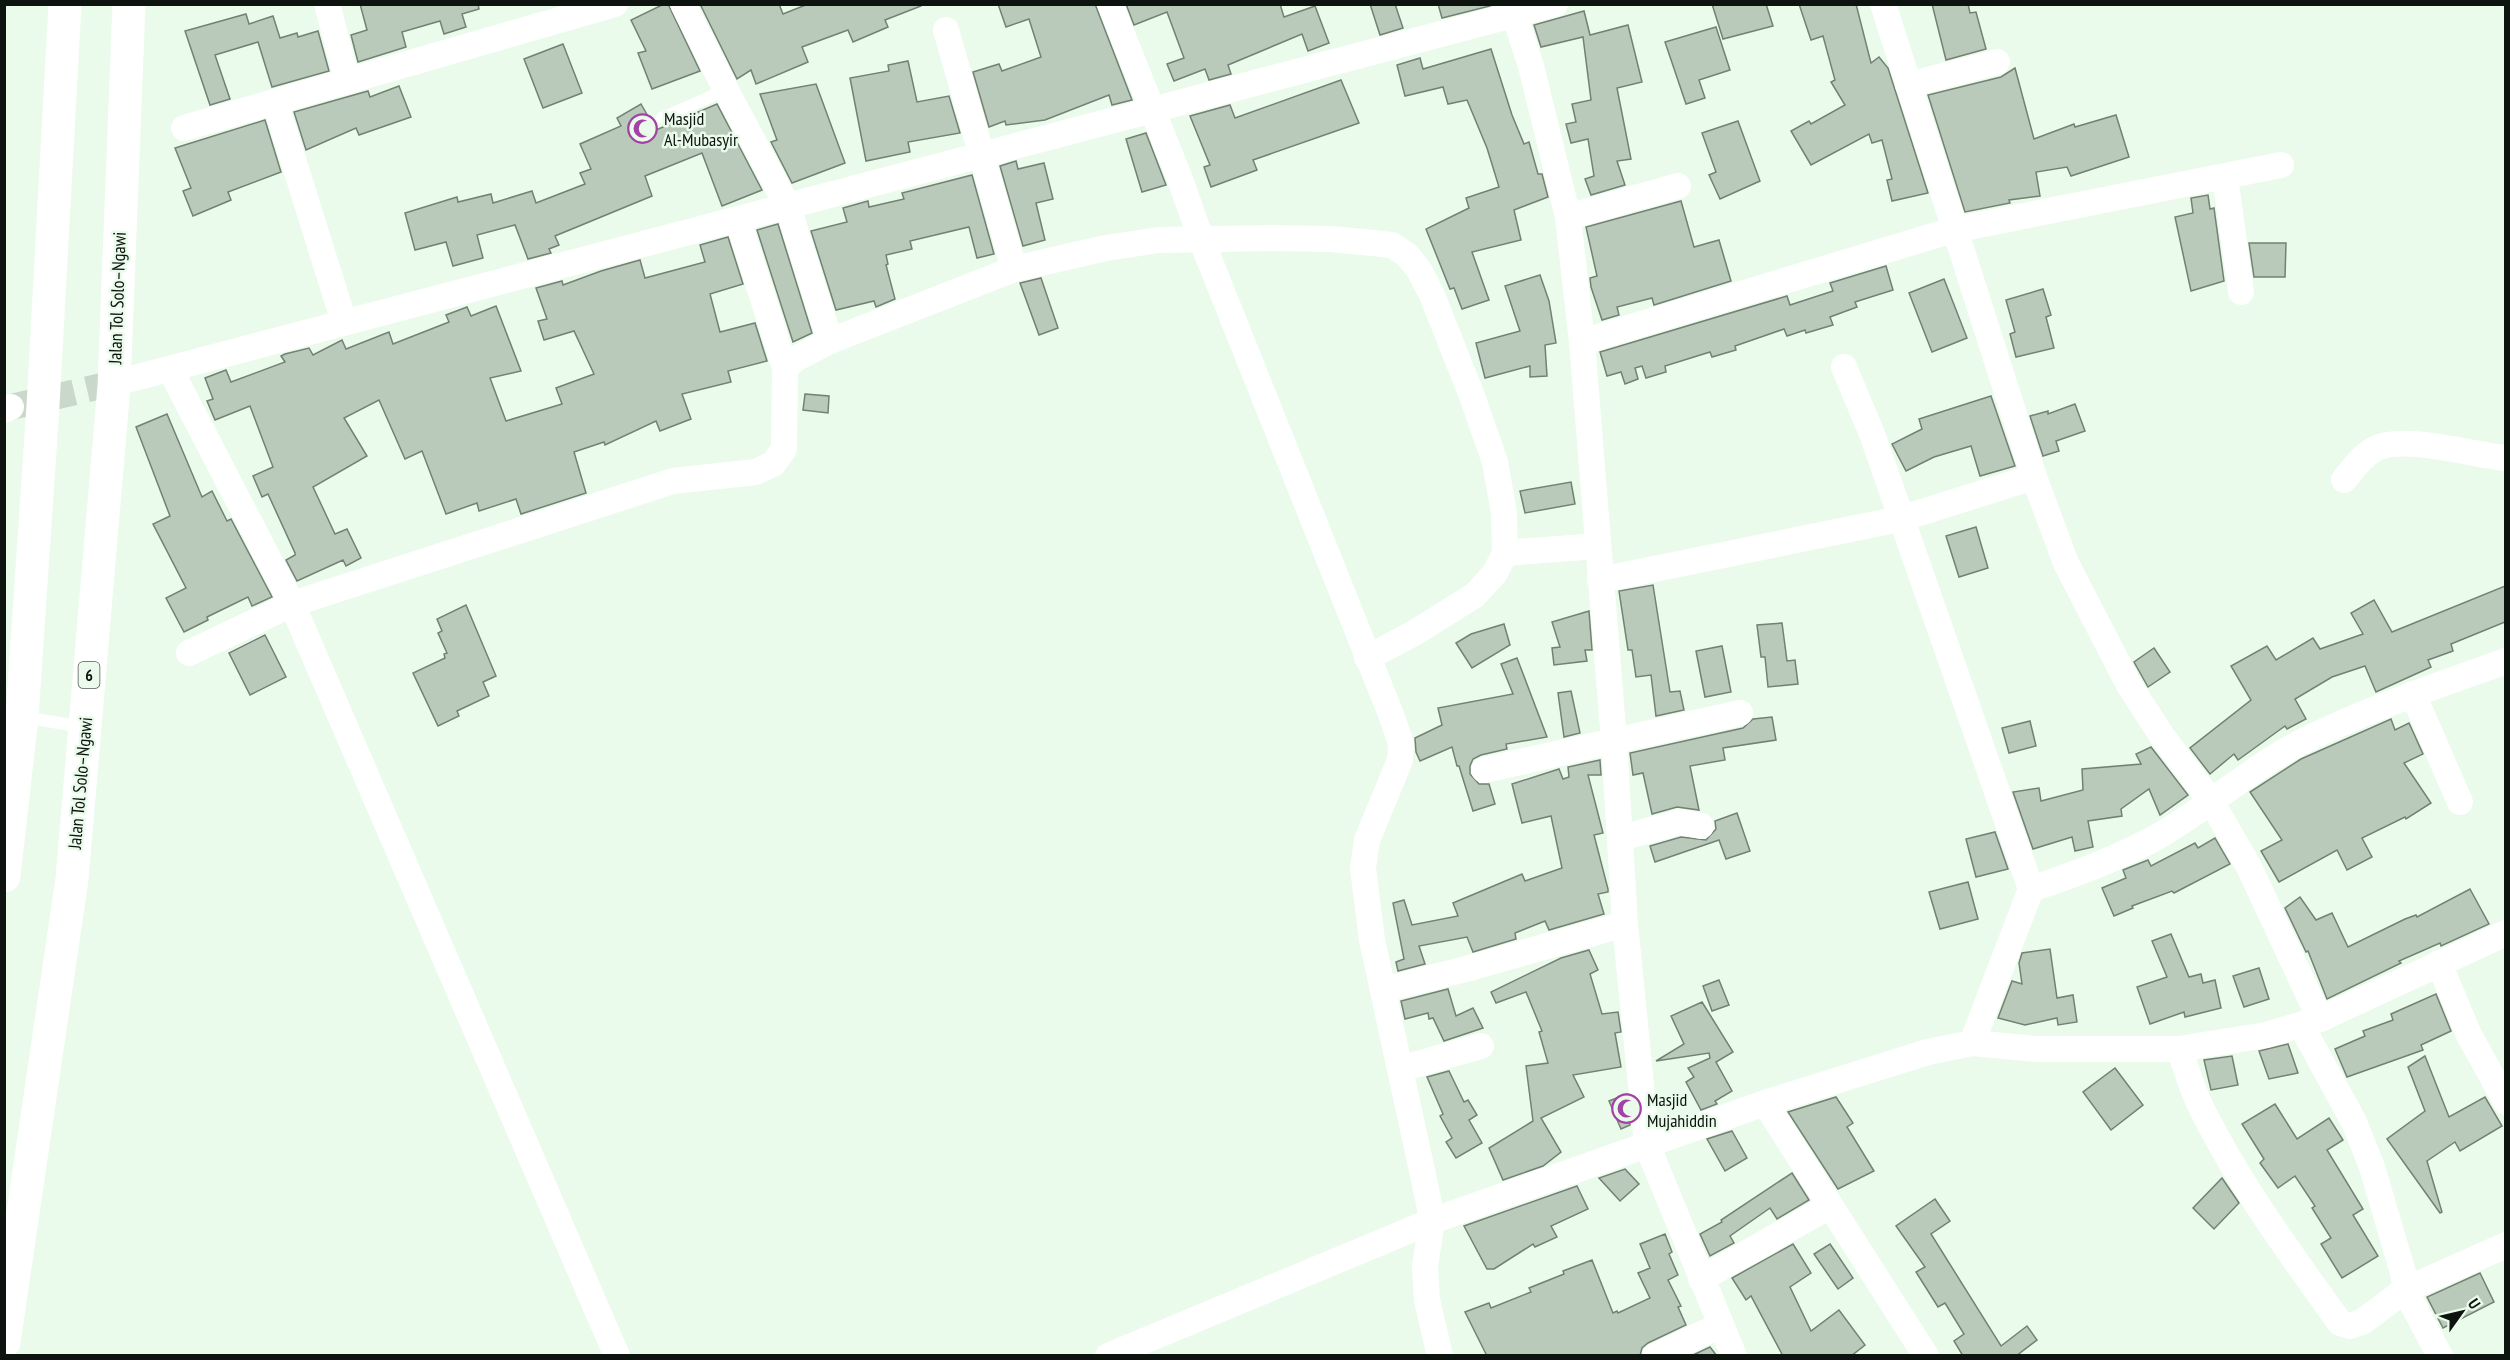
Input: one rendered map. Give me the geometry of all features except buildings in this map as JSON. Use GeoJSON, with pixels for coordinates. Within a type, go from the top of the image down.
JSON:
{"type":"FeatureCollection","features":[{"type":"Feature","properties":{"kind":"highway"},"geometry":{"type":"LineString","coordinates":[[4,876],[22,717],[43,406],[65,4]]}},
{"type":"Feature","properties":{"kind":"highway","name":"Jalan Tol Solo–Ngawi"},"geometry":{"type":"LineString","coordinates":[[4,1342],[72,879],[114,386],[129,4]]}},
{"type":"Feature","properties":{"kind":"street"},"geometry":{"type":"LineString","coordinates":[[327,4],[347,80]]}},
{"type":"Feature","properties":{"kind":"street"},"geometry":{"type":"LineString","coordinates":[[184,128],[615,4]]}},
{"type":"Feature","properties":{"kind":"street"},"geometry":{"type":"LineString","coordinates":[[683,4],[788,207],[830,341]]}},
{"type":"Feature","properties":{"kind":"street"},"geometry":{"type":"LineString","coordinates":[[1110,4],[1401,744],[1401,760],[1366,840],[1363,868],[1372,940],[1432,1221],[1425,1266],[1427,1300],[1440,1356]]}},
{"type":"Feature","properties":{"kind":"street"},"geometry":{"type":"LineString","coordinates":[[123,381],[1153,111],[1513,10],[1555,4]]}},
{"type":"Feature","properties":{"kind":"street"},"geometry":{"type":"LineString","coordinates":[[1883,4],[1953,230],[2034,477],[2066,563],[2129,686],[2162,736],[2211,801],[2249,867],[2372,1167],[2404,1276],[2405,1290],[2440,1356]]}},
{"type":"Feature","properties":{"kind":"street"},"geometry":{"type":"LineString","coordinates":[[1513,10],[1531,66],[1568,217],[1582,342],[1614,741],[1625,924],[1647,1145],[1734,1356]]}},
{"type":"Feature","properties":{"kind":"street"},"geometry":{"type":"LineString","coordinates":[[946,30],[1014,269]]}},
{"type":"Feature","properties":{"kind":"street"},"geometry":{"type":"LineString","coordinates":[[1908,86],[1997,62]]}},
{"type":"Feature","properties":{"kind":"street"},"geometry":{"type":"LineString","coordinates":[[275,102],[344,322]]}},
{"type":"Feature","properties":{"kind":"street"},"geometry":{"type":"LineString","coordinates":[[1582,342],[1953,230],[2281,165]]}},
{"type":"Feature","properties":{"kind":"street"},"geometry":{"type":"LineString","coordinates":[[2225,177],[2241,292]]}},
{"type":"Feature","properties":{"kind":"street"},"geometry":{"type":"LineString","coordinates":[[1568,217],[1678,186]]}},
{"type":"Feature","properties":{"kind":"street"},"geometry":{"type":"LineString","coordinates":[[189,653],[292,604],[673,481],[756,472],[773,464],[784,450],[786,368],[738,220]]}},
{"type":"Feature","properties":{"kind":"street"},"geometry":{"type":"LineString","coordinates":[[786,368],[795,359],[830,341],[1014,269],[1106,248],[1159,240],[1272,238],[1374,242],[1392,245],[1407,255],[1419,270],[1432,296],[1472,396],[1495,462],[1504,513],[1505,553],[1496,573],[1475,595],[1416,632],[1367,658]]}},
{"type":"Feature","properties":{"kind":"street"},"geometry":{"type":"LineString","coordinates":[[1844,367],[1872,434],[2031,889],[1972,1043]]}},
{"type":"Feature","properties":{"kind":"street"},"geometry":{"type":"LineString","coordinates":[[170,369],[292,604],[616,1356]]}},
{"type":"Feature","properties":{"kind":"street"},"geometry":{"type":"LineString","coordinates":[[2344,480],[2363,457],[2388,443],[2418,445],[2505,458]]}},
{"type":"Feature","properties":{"kind":"street"},"geometry":{"type":"LineString","coordinates":[[1600,580],[1900,519],[2034,477]]}},
{"type":"Feature","properties":{"kind":"street"},"geometry":{"type":"LineString","coordinates":[[1505,553],[1597,546]]}},
{"type":"Feature","properties":{"kind":"street"},"geometry":{"type":"LineString","coordinates":[[2031,889],[2079,874],[2157,837],[2249,774],[2292,747],[2332,727],[2505,661]]}},
{"type":"Feature","properties":{"kind":"street"},"geometry":{"type":"LineString","coordinates":[[2414,694],[2460,802]]}},
{"type":"Feature","properties":{"kind":"street"},"geometry":{"type":"LineString","coordinates":[[1484,770],[1740,713]]}},
{"type":"Feature","properties":{"kind":"street"},"geometry":{"type":"LineString","coordinates":[[1621,838],[1680,822],[1701,826]]}},
{"type":"Feature","properties":{"kind":"street"},"geometry":{"type":"LineString","coordinates":[[1383,990],[1625,924]]}},
{"type":"Feature","properties":{"kind":"street"},"geometry":{"type":"LineString","coordinates":[[1108,1356],[1432,1221],[1765,1103],[1928,1052],[1972,1043],[2037,1049],[2179,1049],[2266,1035],[2311,1022],[2505,933]]}},
{"type":"Feature","properties":{"kind":"street"},"geometry":{"type":"LineString","coordinates":[[2439,963],[2455,1004],[2505,1102]]}},
{"type":"Feature","properties":{"kind":"street"},"geometry":{"type":"LineString","coordinates":[[1400,1069],[1481,1046]]}},
{"type":"Feature","properties":{"kind":"street"},"geometry":{"type":"LineString","coordinates":[[2179,1049],[2199,1103],[2220,1143],[2277,1233],[2340,1323],[2350,1326],[2362,1322],[2405,1290],[2505,1245]]}},
{"type":"Feature","properties":{"kind":"street"},"geometry":{"type":"LineString","coordinates":[[1765,1103],[1926,1356]]}},
{"type":"Feature","properties":{"kind":"street"},"geometry":{"type":"LineString","coordinates":[[1701,1279],[1830,1206]]}},
{"type":"Feature","properties":{"kind":"street"},"geometry":{"type":"LineString","coordinates":[[1655,1356],[1720,1325]]}},
{"type":"Feature","properties":{"kind":"lane"},"geometry":{"type":"LineString","coordinates":[[662,118],[726,90]]}},
{"type":"Feature","properties":{"kind":"lane"},"geometry":{"type":"LineString","coordinates":[[22,717],[84,727]]}},
{"type":"Feature","properties":{"kind":"tunnel"},"geometry":{"type":"LineString","coordinates":[[11,407],[123,381]]}},
{"type":"Feature","properties":{"kind":"place","name":"Masjid Al-Mubasyir"},"geometry":{"type":"Point","coordinates":[643,128]}},
{"type":"Feature","properties":{"kind":"place","name":"Masjid Mujahiddin"},"geometry":{"type":"Point","coordinates":[1626,1109]}}]}
